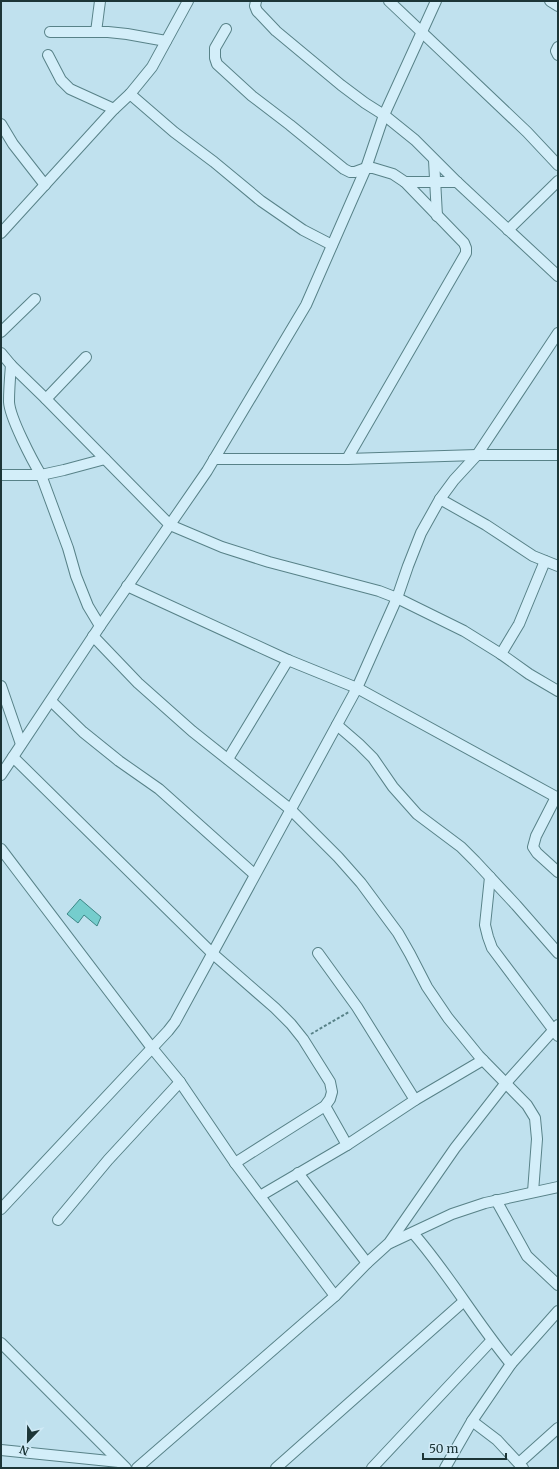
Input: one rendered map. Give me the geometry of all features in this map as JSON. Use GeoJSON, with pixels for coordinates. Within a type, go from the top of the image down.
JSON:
{"type":"FeatureCollection","features":[{"type":"Feature","properties":{"kind":"street"},"geometry":{"type":"LineString","coordinates":[[96,32],[100,1]]}},
{"type":"Feature","properties":{"kind":"street"},"geometry":{"type":"LineString","coordinates":[[1,233],[114,109],[130,94],[152,67],[188,1]]}},
{"type":"Feature","properties":{"kind":"street"},"geometry":{"type":"LineString","coordinates":[[256,1],[255,6],[257,11],[276,31],[341,85],[384,115],[415,140],[457,182],[558,276]]}},
{"type":"Feature","properties":{"kind":"street"},"geometry":{"type":"LineString","coordinates":[[389,1],[527,132],[558,165]]}},
{"type":"Feature","properties":{"kind":"street"},"geometry":{"type":"LineString","coordinates":[[1,775],[93,636],[214,459],[306,305],[366,168],[384,115],[436,1]]}},
{"type":"Feature","properties":{"kind":"street"},"geometry":{"type":"LineString","coordinates":[[550,1],[558,6]]}},
{"type":"Feature","properties":{"kind":"street"},"geometry":{"type":"LineString","coordinates":[[226,29],[217,43],[214,53],[217,64],[225,72],[252,96],[340,166],[350,172],[360,171],[366,168],[383,170],[405,182],[436,216],[464,243],[466,248],[466,254],[348,459]]}},
{"type":"Feature","properties":{"kind":"street"},"geometry":{"type":"LineString","coordinates":[[50,32],[127,34],[166,42]]}},
{"type":"Feature","properties":{"kind":"street"},"geometry":{"type":"LineString","coordinates":[[558,47],[556,51],[558,55]]}},
{"type":"Feature","properties":{"kind":"street"},"geometry":{"type":"LineString","coordinates":[[48,55],[61,80],[70,89],[114,109]]}},
{"type":"Feature","properties":{"kind":"street"},"geometry":{"type":"LineString","coordinates":[[130,94],[174,132],[214,162],[260,201],[303,230],[332,245]]}},
{"type":"Feature","properties":{"kind":"street"},"geometry":{"type":"LineString","coordinates":[[1,124],[45,185]]}},
{"type":"Feature","properties":{"kind":"street"},"geometry":{"type":"LineString","coordinates":[[434,160],[436,216]]}},
{"type":"Feature","properties":{"kind":"street"},"geometry":{"type":"LineString","coordinates":[[508,230],[558,181]]}},
{"type":"Feature","properties":{"kind":"street"},"geometry":{"type":"LineString","coordinates":[[405,182],[457,182]]}},
{"type":"Feature","properties":{"kind":"street"},"geometry":{"type":"LineString","coordinates":[[1,332],[35,298]]}},
{"type":"Feature","properties":{"kind":"street"},"geometry":{"type":"LineString","coordinates":[[1,1209],[175,1022],[254,874],[357,688],[397,598],[416,546],[440,499],[454,480],[477,454],[555,345],[558,333]]}},
{"type":"Feature","properties":{"kind":"street"},"geometry":{"type":"LineString","coordinates":[[1,353],[11,365],[46,398],[170,525],[222,547],[269,562],[379,591],[397,598],[464,631],[501,654],[529,674],[558,691]]}},
{"type":"Feature","properties":{"kind":"street"},"geometry":{"type":"LineString","coordinates":[[46,398],[86,356]]}},
{"type":"Feature","properties":{"kind":"street"},"geometry":{"type":"LineString","coordinates":[[11,365],[9,403],[12,415],[41,475],[68,548],[76,576],[88,606],[100,626]]}},
{"type":"Feature","properties":{"kind":"street"},"geometry":{"type":"LineString","coordinates":[[214,459],[348,459],[477,454],[558,455]]}},
{"type":"Feature","properties":{"kind":"street"},"geometry":{"type":"LineString","coordinates":[[1,475],[41,475],[105,458]]}},
{"type":"Feature","properties":{"kind":"street"},"geometry":{"type":"LineString","coordinates":[[440,499],[486,525],[534,556],[558,566]]}},
{"type":"Feature","properties":{"kind":"street"},"geometry":{"type":"LineString","coordinates":[[501,654],[519,624],[545,561]]}},
{"type":"Feature","properties":{"kind":"street"},"geometry":{"type":"LineString","coordinates":[[127,586],[288,660],[357,688],[557,798],[536,836],[533,848],[558,872]]}},
{"type":"Feature","properties":{"kind":"street"},"geometry":{"type":"LineString","coordinates":[[93,636],[138,683],[192,731],[290,809],[338,857],[361,883],[398,933],[427,987],[448,1018],[483,1060],[527,1105],[535,1118],[538,1139],[534,1192]]}},
{"type":"Feature","properties":{"kind":"street"},"geometry":{"type":"LineString","coordinates":[[228,759],[288,660]]}},
{"type":"Feature","properties":{"kind":"street"},"geometry":{"type":"LineString","coordinates":[[1,686],[21,744]]}},
{"type":"Feature","properties":{"kind":"street"},"geometry":{"type":"LineString","coordinates":[[51,701],[101,747],[159,789],[254,874]]}},
{"type":"Feature","properties":{"kind":"street"},"geometry":{"type":"LineString","coordinates":[[337,725],[360,744],[373,758],[393,787],[417,814],[461,847],[525,914],[558,953]]}},
{"type":"Feature","properties":{"kind":"street"},"geometry":{"type":"LineString","coordinates":[[13,757],[212,953],[275,1008],[303,1040],[330,1082],[332,1092],[330,1099],[325,1106],[235,1163]]}},
{"type":"Feature","properties":{"kind":"street"},"geometry":{"type":"LineString","coordinates":[[1,849],[152,1048],[180,1082],[235,1163],[335,1296]]}},
{"type":"Feature","properties":{"kind":"street"},"geometry":{"type":"LineString","coordinates":[[137,1468],[335,1296],[367,1263],[389,1244],[455,1148],[506,1084],[556,1031],[492,948],[485,925],[490,877]]}},
{"type":"Feature","properties":{"kind":"street"},"geometry":{"type":"LineString","coordinates":[[318,953],[357,1008],[415,1100]]}},
{"type":"Feature","properties":{"kind":"street"},"geometry":{"type":"LineString","coordinates":[[260,1196],[347,1144],[415,1100],[483,1060]]}},
{"type":"Feature","properties":{"kind":"street"},"geometry":{"type":"LineString","coordinates":[[58,1220],[108,1160],[180,1082]]}},
{"type":"Feature","properties":{"kind":"street"},"geometry":{"type":"LineString","coordinates":[[325,1106],[347,1144]]}},
{"type":"Feature","properties":{"kind":"street"},"geometry":{"type":"LineString","coordinates":[[298,1173],[367,1263]]}},
{"type":"Feature","properties":{"kind":"street"},"geometry":{"type":"LineString","coordinates":[[389,1244],[452,1214],[496,1200],[558,1187]]}},
{"type":"Feature","properties":{"kind":"street"},"geometry":{"type":"LineString","coordinates":[[496,1200],[527,1256],[558,1285]]}},
{"type":"Feature","properties":{"kind":"street"},"geometry":{"type":"LineString","coordinates":[[413,1233],[442,1268],[463,1302],[491,1341],[511,1364]]}},
{"type":"Feature","properties":{"kind":"street"},"geometry":{"type":"LineString","coordinates":[[276,1468],[463,1302]]}},
{"type":"Feature","properties":{"kind":"street"},"geometry":{"type":"LineString","coordinates":[[445,1468],[472,1421],[511,1364],[558,1311]]}},
{"type":"Feature","properties":{"kind":"street"},"geometry":{"type":"LineString","coordinates":[[372,1468],[491,1341]]}},
{"type":"Feature","properties":{"kind":"street"},"geometry":{"type":"LineString","coordinates":[[1,1343],[123,1465]]}},
{"type":"Feature","properties":{"kind":"street"},"geometry":{"type":"LineString","coordinates":[[472,1421],[498,1440],[521,1466],[558,1428]]}},
{"type":"Feature","properties":{"kind":"street"},"geometry":{"type":"LineString","coordinates":[[1,1450],[123,1465]]}},
{"type":"Feature","properties":{"kind":"path"},"geometry":{"type":"LineString","coordinates":[[303,1040],[357,1008]]}},
{"type":"Feature","properties":{"kind":"building"},"geometry":{"type":"Polygon","coordinates":[[[80,899],[101,917],[97,926],[84,915],[78,923],[67,914],[80,899]]]}}]}
